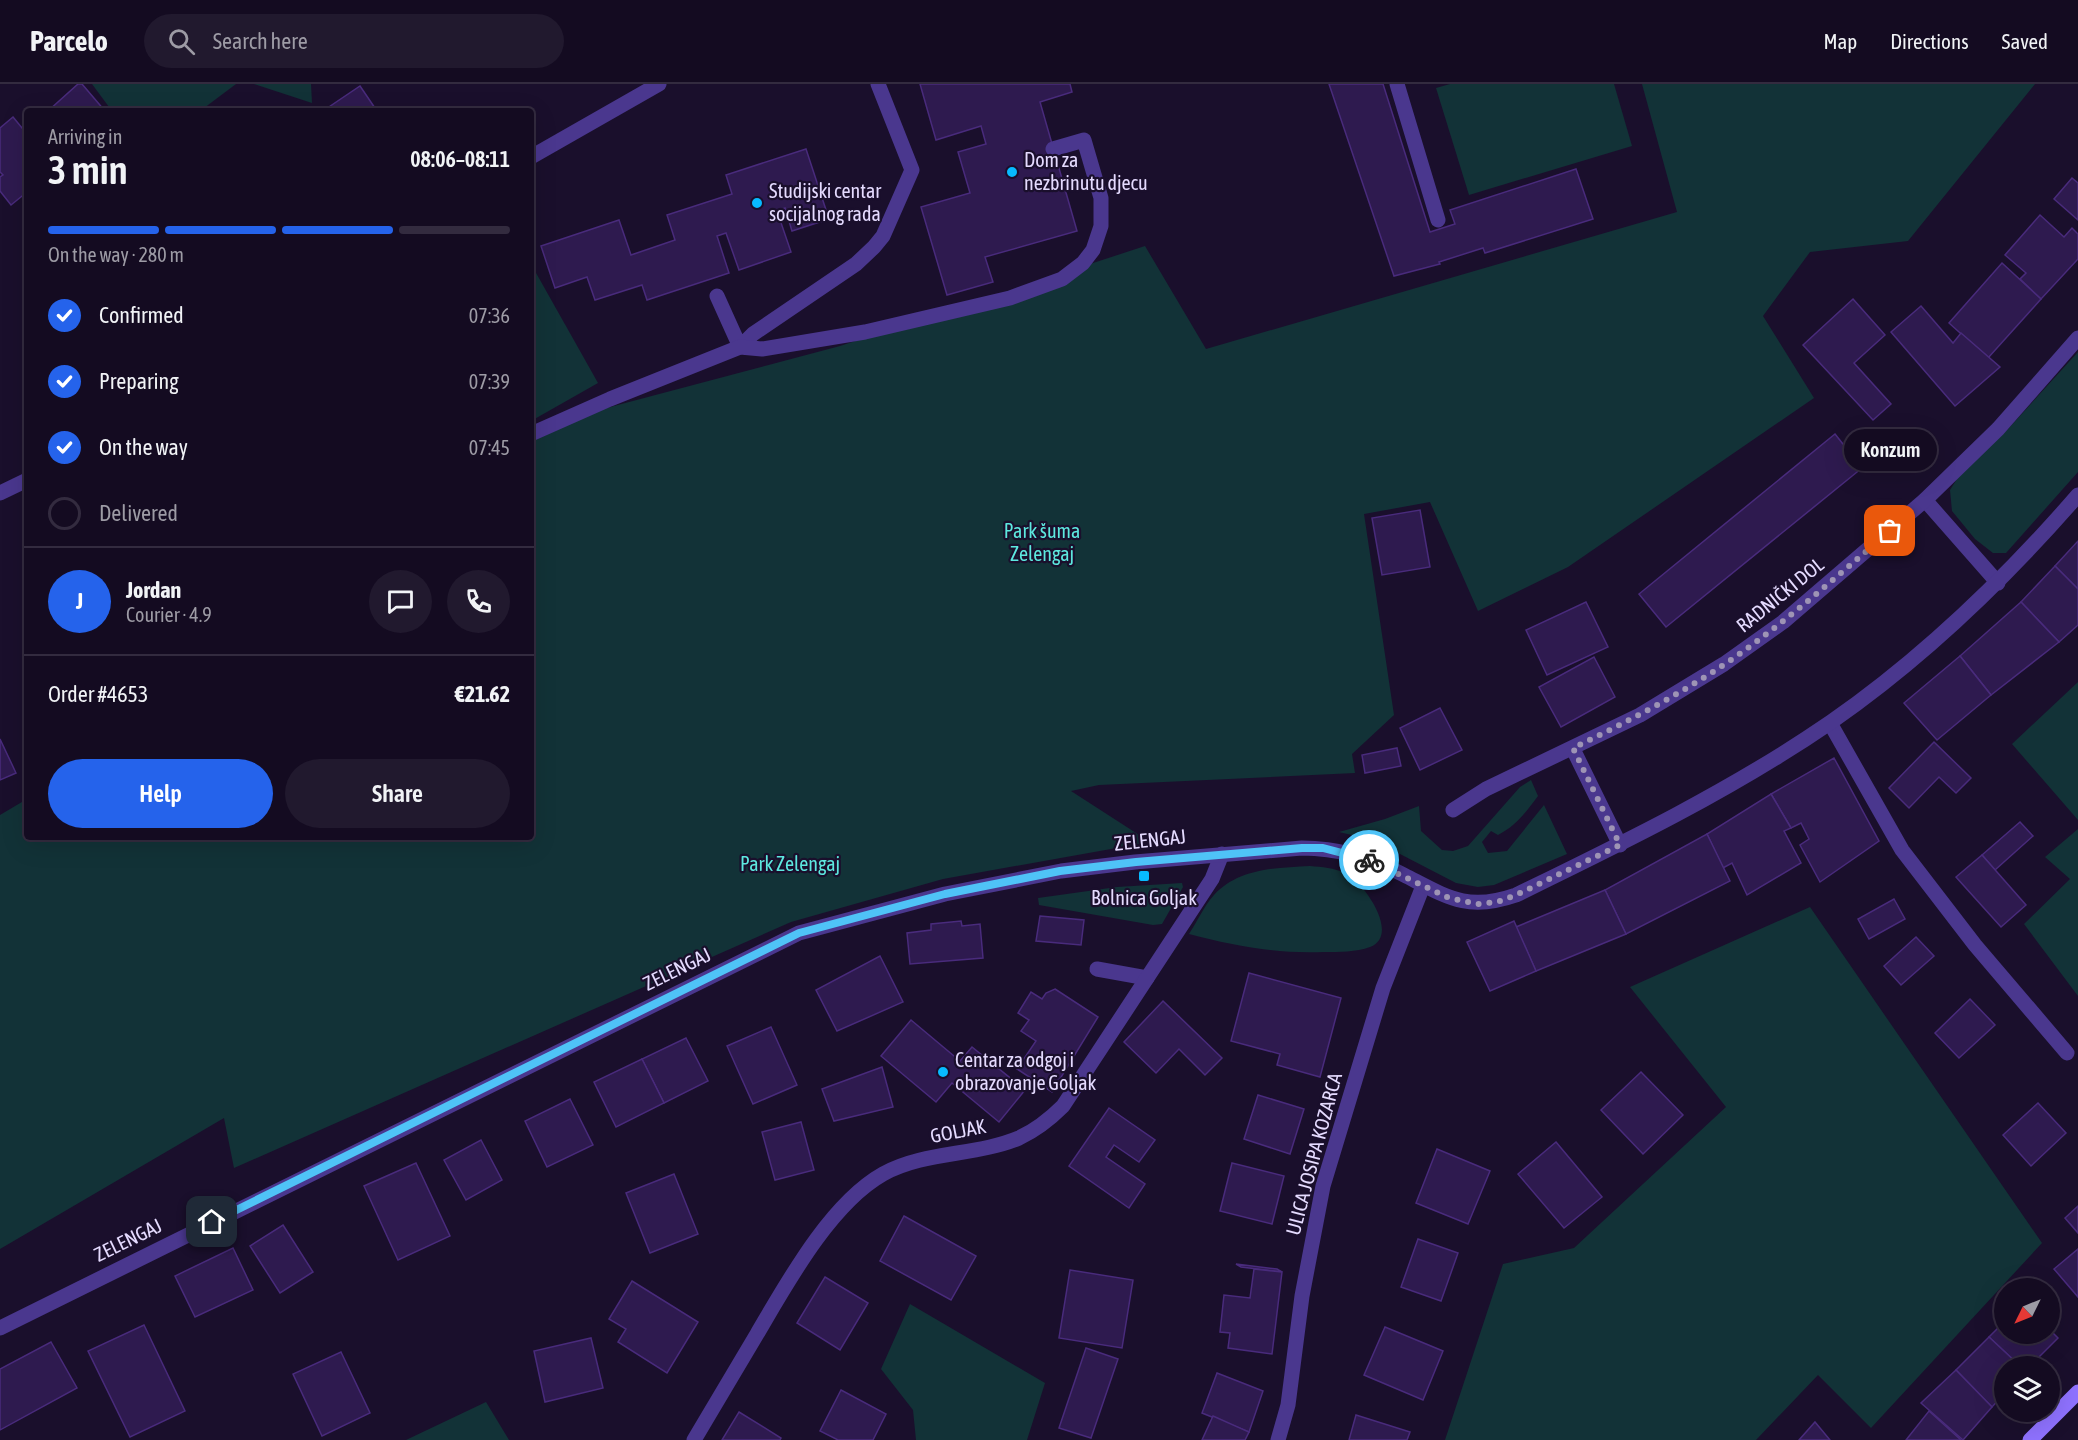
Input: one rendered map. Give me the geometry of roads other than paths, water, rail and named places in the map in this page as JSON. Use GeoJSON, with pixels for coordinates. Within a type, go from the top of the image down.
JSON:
{"type":"FeatureCollection","features":[{"type":"Feature","properties":{"kind":"main road"},"geometry":{"type":"LineString","coordinates":[[2030,1440],[2078,1392]]}},
{"type":"Feature","properties":{"kind":"street"},"geometry":{"type":"LineString","coordinates":[[534,155],[659,84]]}},
{"type":"Feature","properties":{"kind":"street"},"geometry":{"type":"LineString","coordinates":[[534,433],[600,403],[740,347],[753,334],[856,264],[883,236],[912,170],[878,84]]}},
{"type":"Feature","properties":{"kind":"street"},"geometry":{"type":"LineString","coordinates":[[1397,84],[1438,220]]}},
{"type":"Feature","properties":{"kind":"street"},"geometry":{"type":"LineString","coordinates":[[740,347],[762,349],[865,332],[1010,297],[1062,279],[1083,263],[1094,250],[1101,225],[1101,198],[1084,140],[1053,149]]}},
{"type":"Feature","properties":{"kind":"street"},"geometry":{"type":"LineString","coordinates":[[717,296],[740,347]]}},
{"type":"Feature","properties":{"kind":"street","name":"RADNIČKI DOL"},"geometry":{"type":"LineString","coordinates":[[1453,810],[1486,789],[1640,715],[1724,664],[1783,622],[1925,501],[1998,429],[2078,338]]}},
{"type":"Feature","properties":{"kind":"street"},"geometry":{"type":"LineString","coordinates":[[0,493],[24,481]]}},
{"type":"Feature","properties":{"kind":"street","name":"ZELENGAJ"},"geometry":{"type":"LineString","coordinates":[[0,1328],[799,933],[945,894],[1060,871],[1222,854],[1323,848],[1374,862],[1464,903],[1497,902],[1516,895],[1620,845],[1733,782],[1830,723],[1918,654],[1998,583],[2078,495]]}},
{"type":"Feature","properties":{"kind":"street"},"geometry":{"type":"LineString","coordinates":[[1925,501],[1998,583]]}},
{"type":"Feature","properties":{"kind":"street"},"geometry":{"type":"LineString","coordinates":[[1830,723],[1902,850],[1975,945],[2067,1053]]}},
{"type":"Feature","properties":{"kind":"street"},"geometry":{"type":"LineString","coordinates":[[1573,748],[1620,845]]}},
{"type":"Feature","properties":{"kind":"street","name":"GOLJAK"},"geometry":{"type":"LineString","coordinates":[[694,1440],[781,1292],[819,1236],[849,1202],[883,1174],[919,1160],[995,1146],[1019,1138],[1044,1124],[1063,1106],[1212,879],[1222,854]]}},
{"type":"Feature","properties":{"kind":"street","name":"ULICA JOSIPA KOZARCA"},"geometry":{"type":"LineString","coordinates":[[1278,1440],[1288,1405],[1302,1296],[1323,1186],[1383,988],[1423,886]]}},
{"type":"Feature","properties":{"kind":"street"},"geometry":{"type":"LineString","coordinates":[[1097,969],[1147,978]]}},
{"type":"Feature","properties":{"kind":"place","name":"Dom za nezbrinutu djecu"},"geometry":{"type":"Point","coordinates":[1012,172]}},
{"type":"Feature","properties":{"kind":"place","name":"Studijski centar socijalnog rada"},"geometry":{"type":"Point","coordinates":[757,203]}},
{"type":"Feature","properties":{"kind":"place","name":"Konzum"},"geometry":{"type":"Point","coordinates":[1890,531]}},
{"type":"Feature","properties":{"kind":"place","name":"Bolnica Goljak"},"geometry":{"type":"Point","coordinates":[1144,876]}},
{"type":"Feature","properties":{"kind":"place","name":"Centar za odgoj i obrazovanje Goljak"},"geometry":{"type":"Point","coordinates":[943,1072]}},
{"type":"Feature","properties":{"kind":"park label","name":"Park šuma Zelengaj"},"geometry":{"type":"Point","coordinates":[1042,542]}},
{"type":"Feature","properties":{"kind":"park label","name":"Park Zelengaj"},"geometry":{"type":"Point","coordinates":[790,864]}}]}
